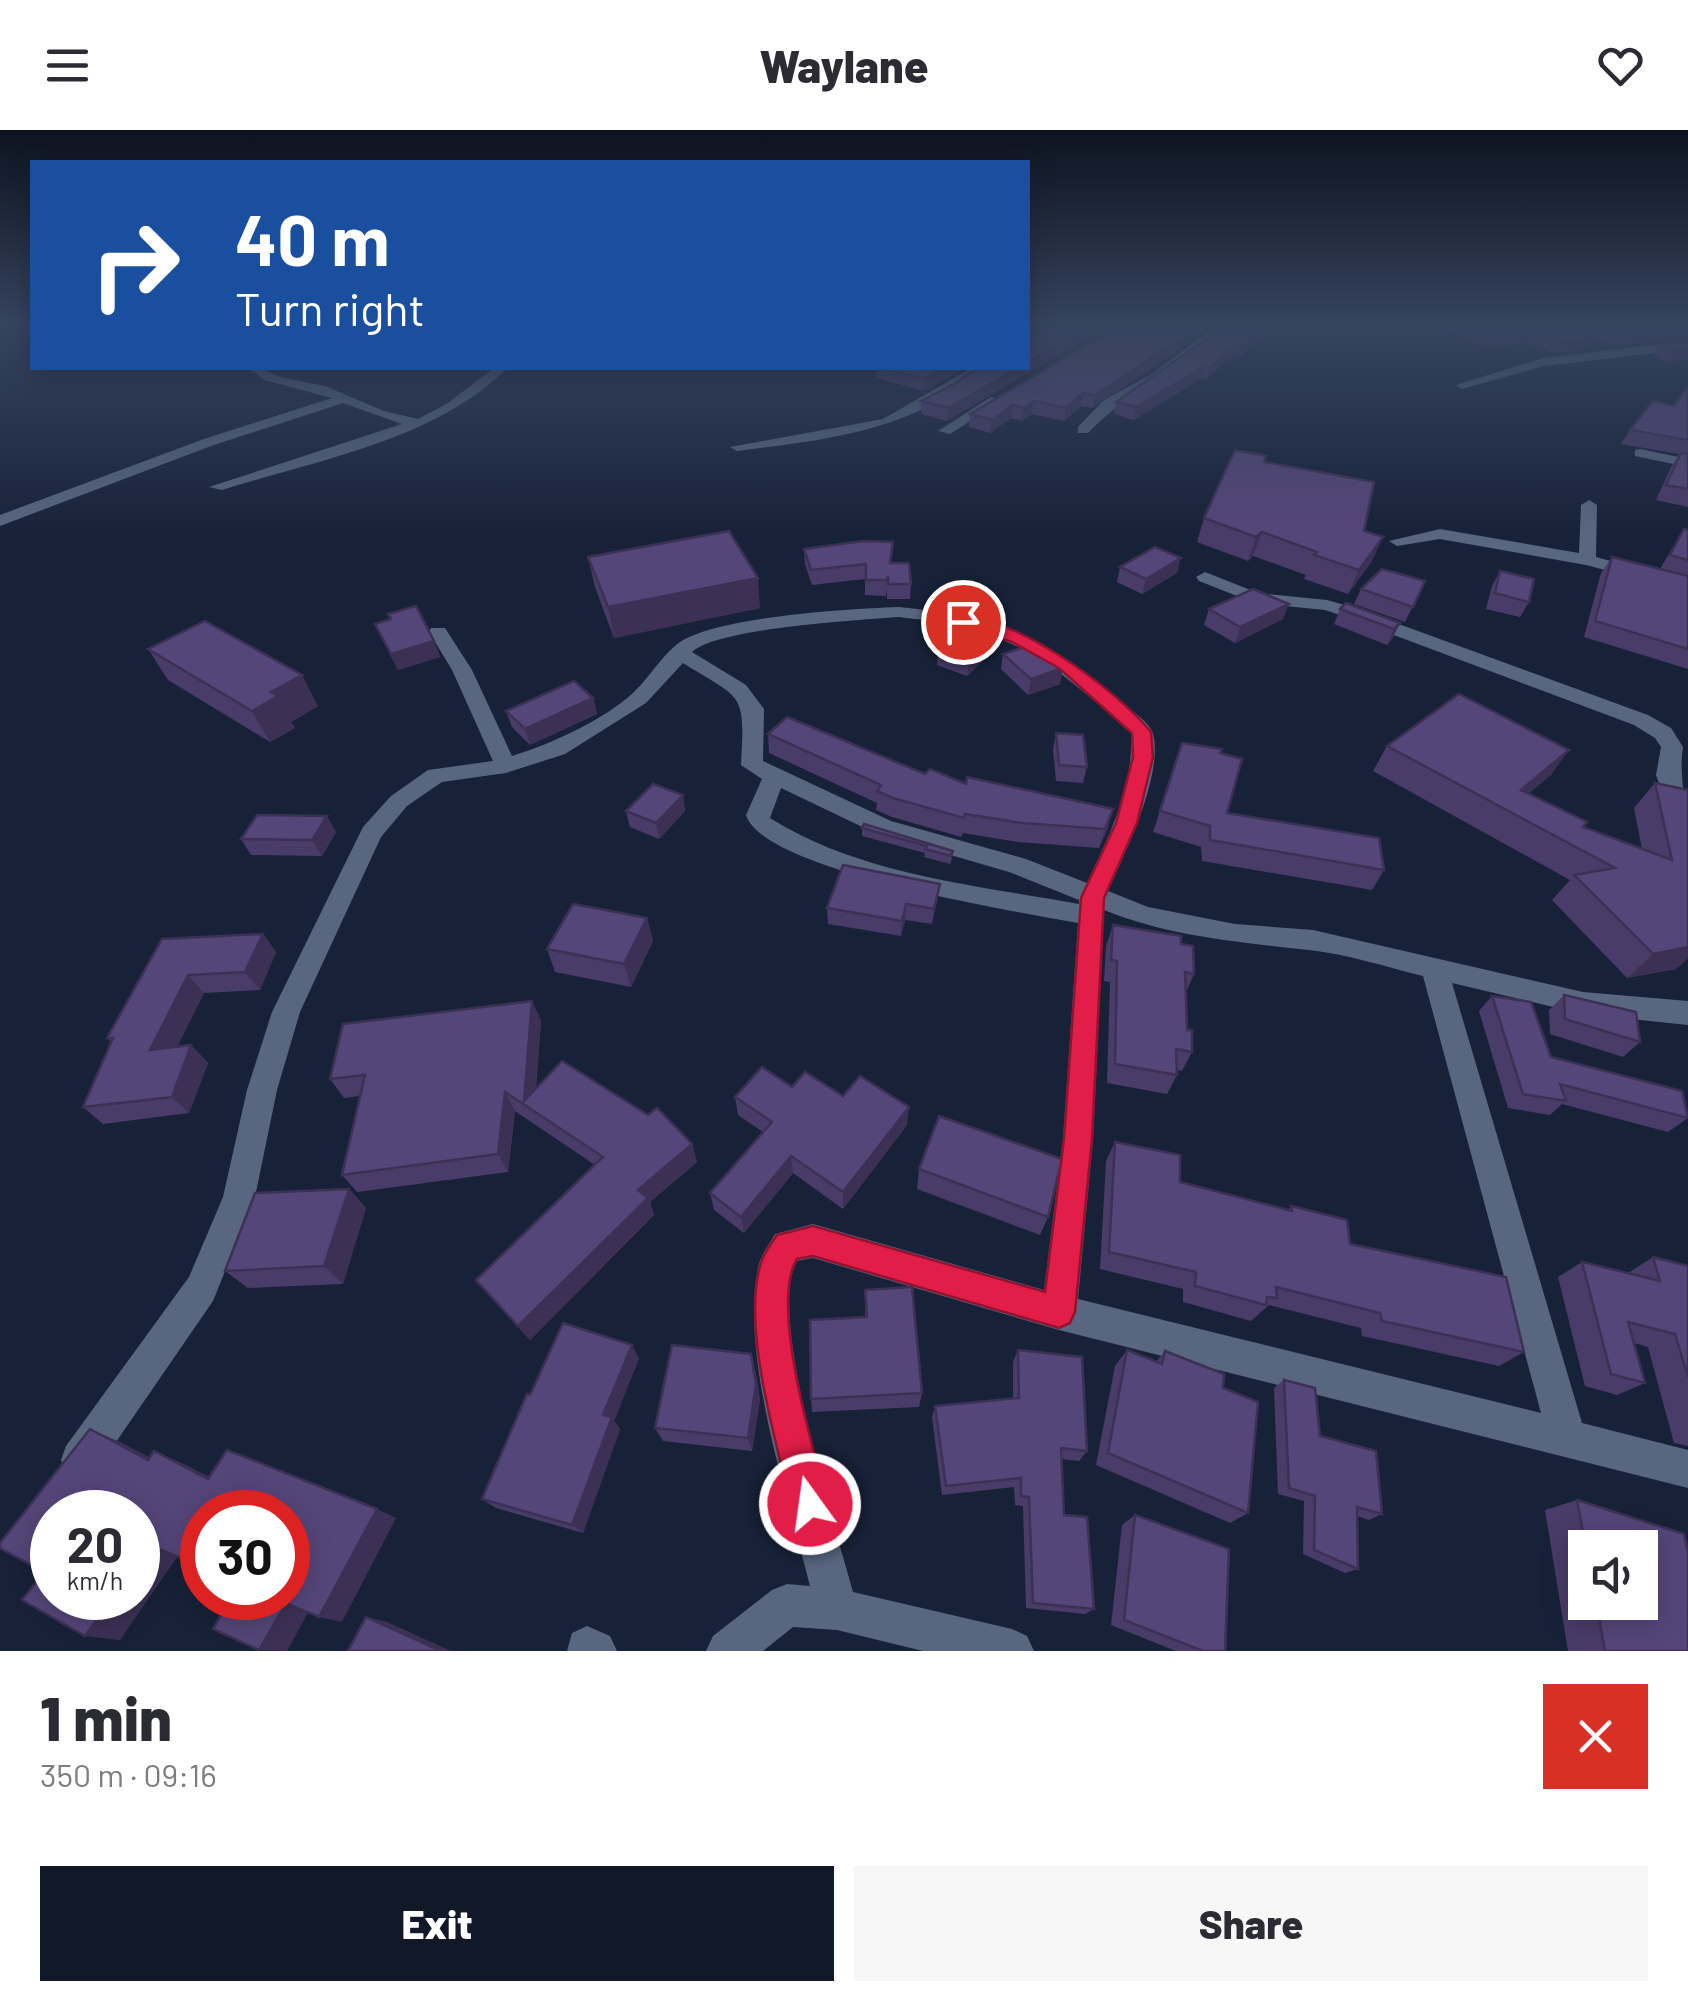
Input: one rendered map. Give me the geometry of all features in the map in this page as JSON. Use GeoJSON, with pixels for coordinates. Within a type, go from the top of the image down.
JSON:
{"type":"FeatureCollection","features":[{"type":"Feature","properties":{"kind":"street"},"geometry":{"type":"LineString","coordinates":[[327,394],[376,416],[421,423]]}},
{"type":"Feature","properties":{"kind":"street"},"geometry":{"type":"LineString","coordinates":[[217,487],[421,423],[467,394]]}},
{"type":"Feature","properties":{"kind":"street"},"geometry":{"type":"LineString","coordinates":[[737,447],[810,438],[887,422],[937,394]]}},
{"type":"Feature","properties":{"kind":"street"},"geometry":{"type":"LineString","coordinates":[[1083,430],[1109,402],[1124,394]]}},
{"type":"Feature","properties":{"kind":"street"},"geometry":{"type":"LineString","coordinates":[[945,431],[1004,395]]}},
{"type":"Feature","properties":{"kind":"street"},"geometry":{"type":"LineString","coordinates":[[0,521],[242,430],[340,400]]}},
{"type":"Feature","properties":{"kind":"street"},"geometry":{"type":"LineString","coordinates":[[1640,453],[1688,464]]}},
{"type":"Feature","properties":{"kind":"street"},"geometry":{"type":"LineString","coordinates":[[1587,560],[1589,505]]}},
{"type":"Feature","properties":{"kind":"street"},"geometry":{"type":"LineString","coordinates":[[1397,541],[1440,534],[1587,560],[1688,587]]}},
{"type":"Feature","properties":{"kind":"street"},"geometry":{"type":"LineString","coordinates":[[1204,576],[1268,601],[1327,605],[1349,612],[1641,720],[1663,732],[1672,747],[1666,775],[1688,829]]}},
{"type":"Feature","properties":{"kind":"street"},"geometry":{"type":"LineString","coordinates":[[62,1484],[201,1289],[239,1197],[262,1090],[286,1012],[371,833],[399,801],[436,775],[506,766],[557,750],[639,700],[690,644],[748,628],[842,614],[899,612],[963,622],[1036,646],[1065,664],[1141,732],[1143,757],[1127,823],[1092,907],[1078,1139],[1059,1312]]}},
{"type":"Feature","properties":{"kind":"street"},"geometry":{"type":"LineString","coordinates":[[438,632],[462,670],[506,766]]}},
{"type":"Feature","properties":{"kind":"street"},"geometry":{"type":"LineString","coordinates":[[682,654],[739,690],[754,709],[751,761],[774,776],[884,827],[1017,865],[1092,907]]}},
{"type":"Feature","properties":{"kind":"street"},"geometry":{"type":"LineString","coordinates":[[774,776],[758,814],[760,822],[800,846],[974,894],[1092,907],[1235,934],[1313,940],[1583,1002],[1688,1014]]}},
{"type":"Feature","properties":{"kind":"street"},"geometry":{"type":"LineString","coordinates":[[1434,968],[1567,1438]]}},
{"type":"Feature","properties":{"kind":"street"},"geometry":{"type":"LineString","coordinates":[[837,1609],[782,1399],[772,1304],[775,1266],[788,1246],[813,1241],[1059,1312],[1688,1468]]}},
{"type":"Feature","properties":{"kind":"street"},"geometry":{"type":"LineString","coordinates":[[728,1651],[788,1605],[837,1609],[1000,1649]]}},
{"type":"Feature","properties":{"kind":"building"},"geometry":{"type":"Polygon","coordinates":[[[935,394],[973,394],[948,408],[921,401],[935,394]]]}},
{"type":"Feature","properties":{"kind":"building"},"geometry":{"type":"Polygon","coordinates":[[[1004,394],[1082,394],[1066,408],[1034,401],[1024,408],[1012,405],[992,420],[970,414],[1004,394]]]}},
{"type":"Feature","properties":{"kind":"building"},"geometry":{"type":"Polygon","coordinates":[[[1127,394],[1158,394],[1136,407],[1116,402],[1127,394]]]}},
{"type":"Feature","properties":{"kind":"building"},"geometry":{"type":"Polygon","coordinates":[[[1682,394],[1688,394],[1688,440],[1630,430],[1653,401],[1674,406],[1682,394]]]}},
{"type":"Feature","properties":{"kind":"building"},"geometry":{"type":"Polygon","coordinates":[[[1235,450],[1266,456],[1264,462],[1374,482],[1364,531],[1383,537],[1359,570],[1262,532],[1256,537],[1204,518],[1235,450]]]}},
{"type":"Feature","properties":{"kind":"building"},"geometry":{"type":"Polygon","coordinates":[[[1681,453],[1688,454],[1688,489],[1666,485],[1681,453]]]}},
{"type":"Feature","properties":{"kind":"building"},"geometry":{"type":"Polygon","coordinates":[[[1684,529],[1688,530],[1688,560],[1670,555],[1684,529]]]}},
{"type":"Feature","properties":{"kind":"building"},"geometry":{"type":"Polygon","coordinates":[[[729,531],[758,578],[608,607],[588,557],[729,531]]]}},
{"type":"Feature","properties":{"kind":"building"},"geometry":{"type":"Polygon","coordinates":[[[863,541],[893,542],[890,563],[909,563],[911,584],[888,584],[888,576],[887,580],[866,580],[866,564],[811,570],[804,549],[863,541]]]}},
{"type":"Feature","properties":{"kind":"building"},"geometry":{"type":"Polygon","coordinates":[[[1155,547],[1181,558],[1146,579],[1120,567],[1155,547]]]}},
{"type":"Feature","properties":{"kind":"building"},"geometry":{"type":"Polygon","coordinates":[[[1612,557],[1688,576],[1688,649],[1595,621],[1612,557]]]}},
{"type":"Feature","properties":{"kind":"building"},"geometry":{"type":"Polygon","coordinates":[[[1382,569],[1425,581],[1413,607],[1361,589],[1382,569]]]}},
{"type":"Feature","properties":{"kind":"building"},"geometry":{"type":"Polygon","coordinates":[[[1500,571],[1534,579],[1529,602],[1495,593],[1500,571]]]}},
{"type":"Feature","properties":{"kind":"building"},"geometry":{"type":"Polygon","coordinates":[[[1253,589],[1289,604],[1240,627],[1209,609],[1253,589]]]}},
{"type":"Feature","properties":{"kind":"building"},"geometry":{"type":"Polygon","coordinates":[[[1346,603],[1400,623],[1394,629],[1340,609],[1346,603]]]}},
{"type":"Feature","properties":{"kind":"building"},"geometry":{"type":"Polygon","coordinates":[[[416,606],[434,641],[391,654],[375,624],[391,619],[388,614],[416,606]]]}},
{"type":"Feature","properties":{"kind":"building"},"geometry":{"type":"Polygon","coordinates":[[[205,621],[302,675],[271,692],[278,696],[252,711],[148,649],[205,621]]]}},
{"type":"Feature","properties":{"kind":"building"},"geometry":{"type":"Polygon","coordinates":[[[959,630],[989,642],[969,661],[938,649],[959,630]]]}},
{"type":"Feature","properties":{"kind":"building"},"geometry":{"type":"Polygon","coordinates":[[[1034,644],[1063,668],[1031,679],[1003,654],[1034,644]]]}},
{"type":"Feature","properties":{"kind":"building"},"geometry":{"type":"Polygon","coordinates":[[[574,681],[593,698],[525,729],[506,711],[574,681]]]}},
{"type":"Feature","properties":{"kind":"building"},"geometry":{"type":"Polygon","coordinates":[[[1459,694],[1569,750],[1521,790],[1587,822],[1583,827],[1672,860],[1655,783],[1688,790],[1688,947],[1653,954],[1574,875],[1615,868],[1387,746],[1459,694]]]}},
{"type":"Feature","properties":{"kind":"building"},"geometry":{"type":"Polygon","coordinates":[[[787,717],[925,774],[930,769],[966,784],[967,777],[1113,809],[1105,829],[965,814],[964,818],[893,798],[877,791],[881,785],[768,734],[787,717]]]}},
{"type":"Feature","properties":{"kind":"building"},"geometry":{"type":"Polygon","coordinates":[[[1056,733],[1083,735],[1087,767],[1059,765],[1056,733]]]}},
{"type":"Feature","properties":{"kind":"building"},"geometry":{"type":"Polygon","coordinates":[[[1182,743],[1222,749],[1220,753],[1242,759],[1227,813],[1379,838],[1384,870],[1210,840],[1210,826],[1160,811],[1182,743]]]}},
{"type":"Feature","properties":{"kind":"building"},"geometry":{"type":"Polygon","coordinates":[[[653,784],[683,795],[656,823],[626,811],[653,784]]]}},
{"type":"Feature","properties":{"kind":"building"},"geometry":{"type":"Polygon","coordinates":[[[257,815],[327,816],[312,840],[241,839],[257,815]]]}},
{"type":"Feature","properties":{"kind":"building"},"geometry":{"type":"Polygon","coordinates":[[[864,824],[953,851],[951,856],[925,849],[927,846],[862,828],[864,824]]]}},
{"type":"Feature","properties":{"kind":"building"},"geometry":{"type":"Polygon","coordinates":[[[843,865],[940,884],[934,909],[906,904],[902,921],[827,908],[843,865]]]}},
{"type":"Feature","properties":{"kind":"building"},"geometry":{"type":"Polygon","coordinates":[[[573,904],[647,918],[624,964],[547,949],[573,904]]]}},
{"type":"Feature","properties":{"kind":"building"},"geometry":{"type":"Polygon","coordinates":[[[1113,925],[1181,936],[1181,944],[1193,946],[1194,974],[1185,972],[1187,1030],[1192,1030],[1192,1052],[1176,1049],[1177,1075],[1115,1064],[1117,961],[1111,960],[1113,925]]]}},
{"type":"Feature","properties":{"kind":"building"},"geometry":{"type":"Polygon","coordinates":[[[263,934],[245,972],[188,975],[150,1050],[191,1045],[172,1097],[83,1107],[113,1038],[107,1038],[162,939],[263,934]]]}},
{"type":"Feature","properties":{"kind":"building"},"geometry":{"type":"Polygon","coordinates":[[[1564,995],[1636,1012],[1640,1042],[1565,1019],[1564,995]]]}},
{"type":"Feature","properties":{"kind":"building"},"geometry":{"type":"Polygon","coordinates":[[[1492,996],[1531,1002],[1551,1057],[1682,1091],[1688,1118],[1560,1084],[1566,1101],[1523,1094],[1492,996]]]}},
{"type":"Feature","properties":{"kind":"building"},"geometry":{"type":"Polygon","coordinates":[[[532,1001],[524,1101],[562,1061],[648,1115],[657,1108],[692,1144],[638,1190],[648,1198],[518,1326],[476,1280],[603,1157],[505,1092],[498,1154],[342,1175],[365,1075],[330,1079],[343,1024],[532,1001]]]}},
{"type":"Feature","properties":{"kind":"building"},"geometry":{"type":"Polygon","coordinates":[[[762,1067],[792,1087],[805,1072],[843,1096],[860,1076],[909,1107],[843,1192],[791,1156],[741,1217],[710,1193],[772,1122],[735,1097],[762,1067]]]}},
{"type":"Feature","properties":{"kind":"building"},"geometry":{"type":"Polygon","coordinates":[[[939,1116],[1062,1159],[1048,1217],[919,1169],[939,1116]]]}},
{"type":"Feature","properties":{"kind":"building"},"geometry":{"type":"Polygon","coordinates":[[[1115,1142],[1180,1155],[1180,1182],[1292,1211],[1291,1206],[1347,1220],[1350,1244],[1506,1277],[1524,1352],[1382,1321],[1380,1313],[1276,1287],[1277,1298],[1267,1297],[1266,1305],[1195,1286],[1196,1272],[1109,1252],[1115,1142]]]}},
{"type":"Feature","properties":{"kind":"building"},"geometry":{"type":"Polygon","coordinates":[[[349,1189],[324,1266],[225,1271],[255,1193],[349,1189]]]}},
{"type":"Feature","properties":{"kind":"building"},"geometry":{"type":"Polygon","coordinates":[[[1653,1257],[1688,1266],[1688,1377],[1675,1334],[1628,1322],[1645,1383],[1611,1374],[1582,1262],[1660,1281],[1653,1257]]]}},
{"type":"Feature","properties":{"kind":"building"},"geometry":{"type":"Polygon","coordinates":[[[912,1287],[922,1393],[811,1399],[810,1320],[867,1317],[865,1290],[912,1287]]]}},
{"type":"Feature","properties":{"kind":"building"},"geometry":{"type":"Polygon","coordinates":[[[563,1323],[632,1345],[603,1415],[612,1417],[572,1525],[482,1499],[527,1394],[530,1395],[563,1323]]]}},
{"type":"Feature","properties":{"kind":"building"},"geometry":{"type":"Polygon","coordinates":[[[672,1345],[751,1354],[756,1384],[748,1438],[655,1428],[672,1345]]]}},
{"type":"Feature","properties":{"kind":"building"},"geometry":{"type":"Polygon","coordinates":[[[1018,1350],[1082,1357],[1087,1451],[1061,1448],[1064,1515],[1087,1517],[1094,1609],[1033,1603],[1029,1497],[1021,1496],[1021,1478],[946,1486],[935,1406],[1019,1398],[1018,1350]]]}},
{"type":"Feature","properties":{"kind":"building"},"geometry":{"type":"Polygon","coordinates":[[[1127,1350],[1162,1364],[1165,1351],[1224,1374],[1223,1388],[1258,1402],[1248,1513],[1108,1453],[1127,1350]]]}},
{"type":"Feature","properties":{"kind":"building"},"geometry":{"type":"Polygon","coordinates":[[[1284,1380],[1315,1388],[1320,1436],[1376,1451],[1382,1514],[1357,1507],[1358,1569],[1314,1550],[1315,1496],[1289,1488],[1284,1380]]]}},
{"type":"Feature","properties":{"kind":"building"},"geometry":{"type":"Polygon","coordinates":[[[90,1429],[148,1460],[154,1451],[208,1479],[227,1450],[377,1509],[319,1617],[310,1613],[310,1490],[180,1490],[180,1558],[160,1549],[160,1490],[42,1490],[90,1429]]]}},
{"type":"Feature","properties":{"kind":"building"},"geometry":{"type":"Polygon","coordinates":[[[1577,1500],[1684,1534],[1688,1552],[1688,1651],[1605,1651],[1599,1620],[1658,1620],[1658,1530],[1583,1530],[1577,1500]]]}},
{"type":"Feature","properties":{"kind":"building"},"geometry":{"type":"Polygon","coordinates":[[[30,1505],[30,1564],[0,1548],[30,1505]]]}},
{"type":"Feature","properties":{"kind":"building"},"geometry":{"type":"Polygon","coordinates":[[[1135,1515],[1229,1549],[1225,1651],[1203,1651],[1124,1620],[1135,1515]]]}},
{"type":"Feature","properties":{"kind":"building"},"geometry":{"type":"Polygon","coordinates":[[[366,1617],[441,1651],[348,1651],[366,1617]]]}},
{"type":"Feature","properties":{"kind":"building"},"geometry":{"type":"Polygon","coordinates":[[[57,1620],[96,1620],[85,1636],[57,1620]]]}},
{"type":"Feature","properties":{"kind":"building"},"geometry":{"type":"Polygon","coordinates":[[[218,1620],[276,1620],[259,1650],[213,1629],[218,1620]]]}},
{"type":"Feature","properties":{"kind":"route"},"geometry":{"type":"LineString","coordinates":[[810,1504],[782,1399],[772,1304],[775,1266],[788,1246],[813,1241],[1059,1312],[1078,1139],[1092,898],[1127,823],[1143,757],[1141,732],[1133,720],[1065,664],[1036,646],[963,622]]}}]}
